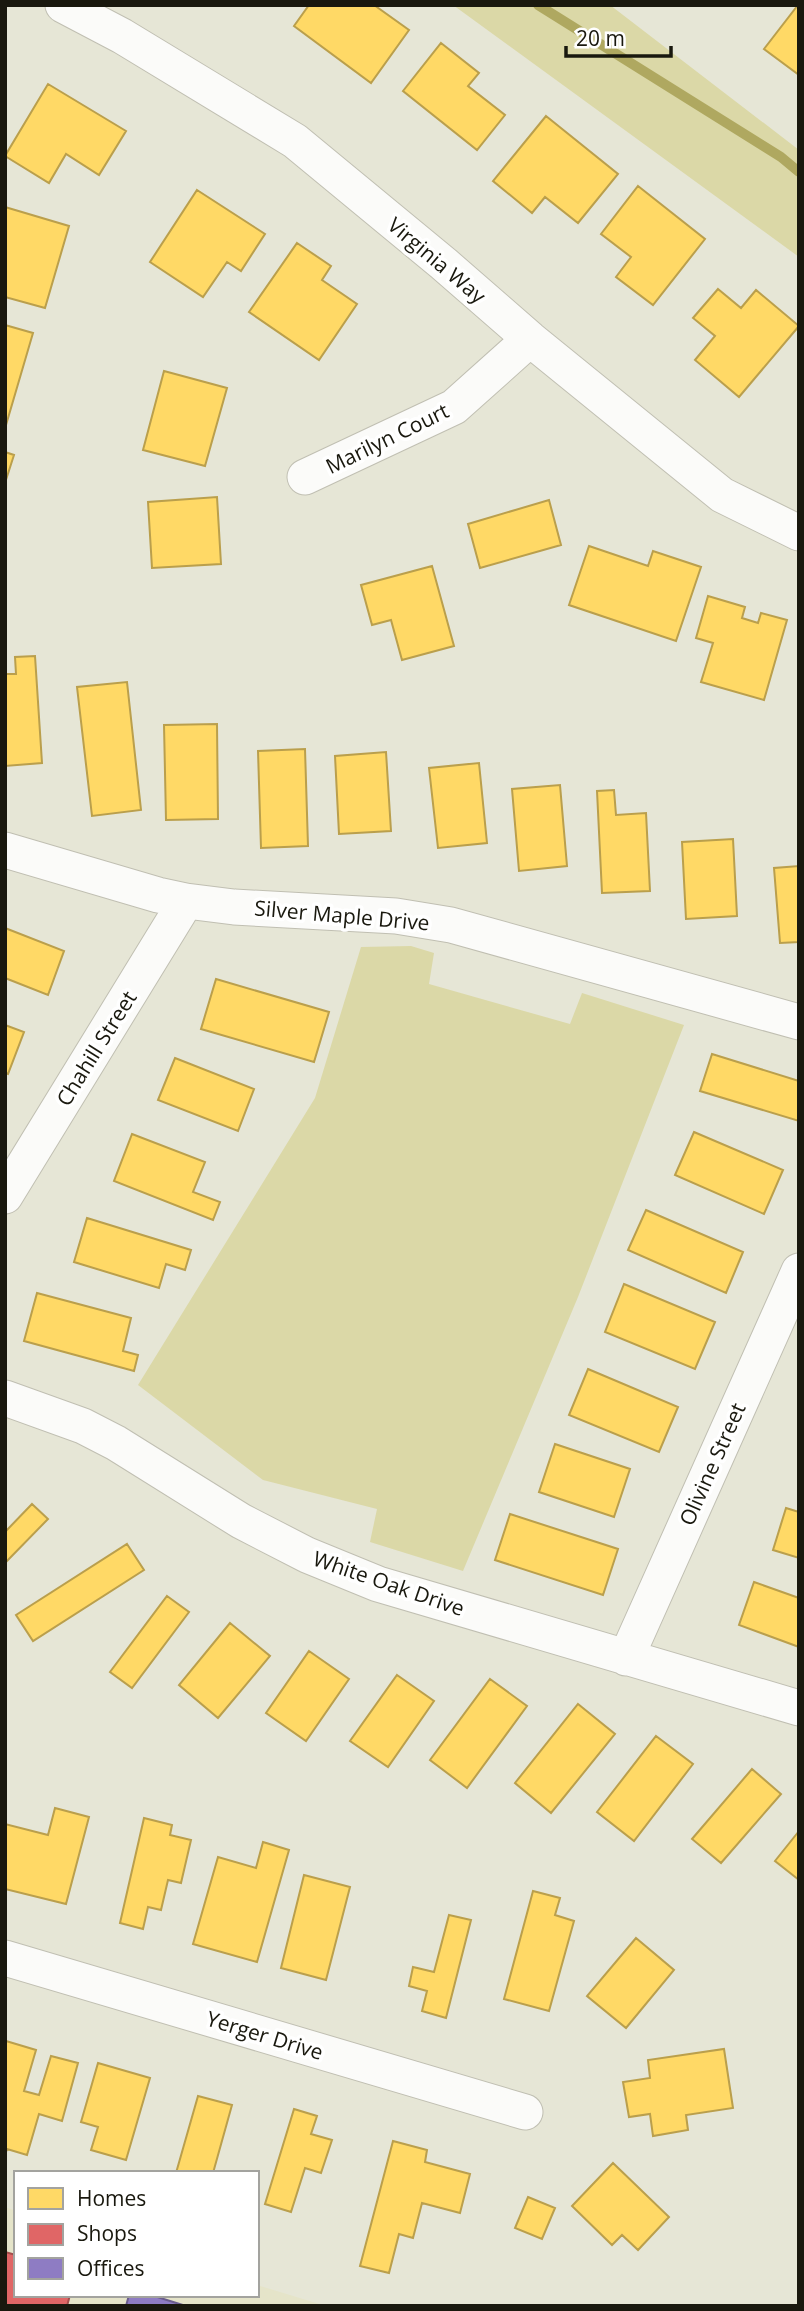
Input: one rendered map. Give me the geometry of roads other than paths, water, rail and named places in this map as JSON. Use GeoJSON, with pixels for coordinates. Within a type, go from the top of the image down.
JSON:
{"type":"FeatureCollection","features":[{"type":"Feature","properties":{"kind":"street","name":"Virginia Way"},"geometry":{"type":"LineString","coordinates":[[63,5],[122,36],[295,141],[530,339],[722,495],[799,533]]}},
{"type":"Feature","properties":{"kind":"street","name":"Marilyn Court"},"geometry":{"type":"LineString","coordinates":[[305,477],[454,407],[530,339]]}},
{"type":"Feature","properties":{"kind":"street","name":"Silver Maple Drive"},"geometry":{"type":"LineString","coordinates":[[5,850],[186,901],[234,907],[396,916],[451,925],[799,1022]]}},
{"type":"Feature","properties":{"kind":"street","name":"Chahill Street"},"geometry":{"type":"LineString","coordinates":[[5,1196],[186,901]]}},
{"type":"Feature","properties":{"kind":"street","name":"Olivine Street"},"geometry":{"type":"LineString","coordinates":[[626,1658],[799,1271]]}},
{"type":"Feature","properties":{"kind":"street","name":"White Oak Drive"},"geometry":{"type":"LineString","coordinates":[[5,1398],[94,1432],[241,1521],[307,1555],[378,1584],[799,1708]]}},
{"type":"Feature","properties":{"kind":"street","name":"Yerger Drive"},"geometry":{"type":"LineString","coordinates":[[5,1958],[525,2112]]}},
{"type":"Feature","properties":{"kind":"waterway"},"geometry":{"type":"LineString","coordinates":[[538,5],[781,157],[799,172]]}}]}
